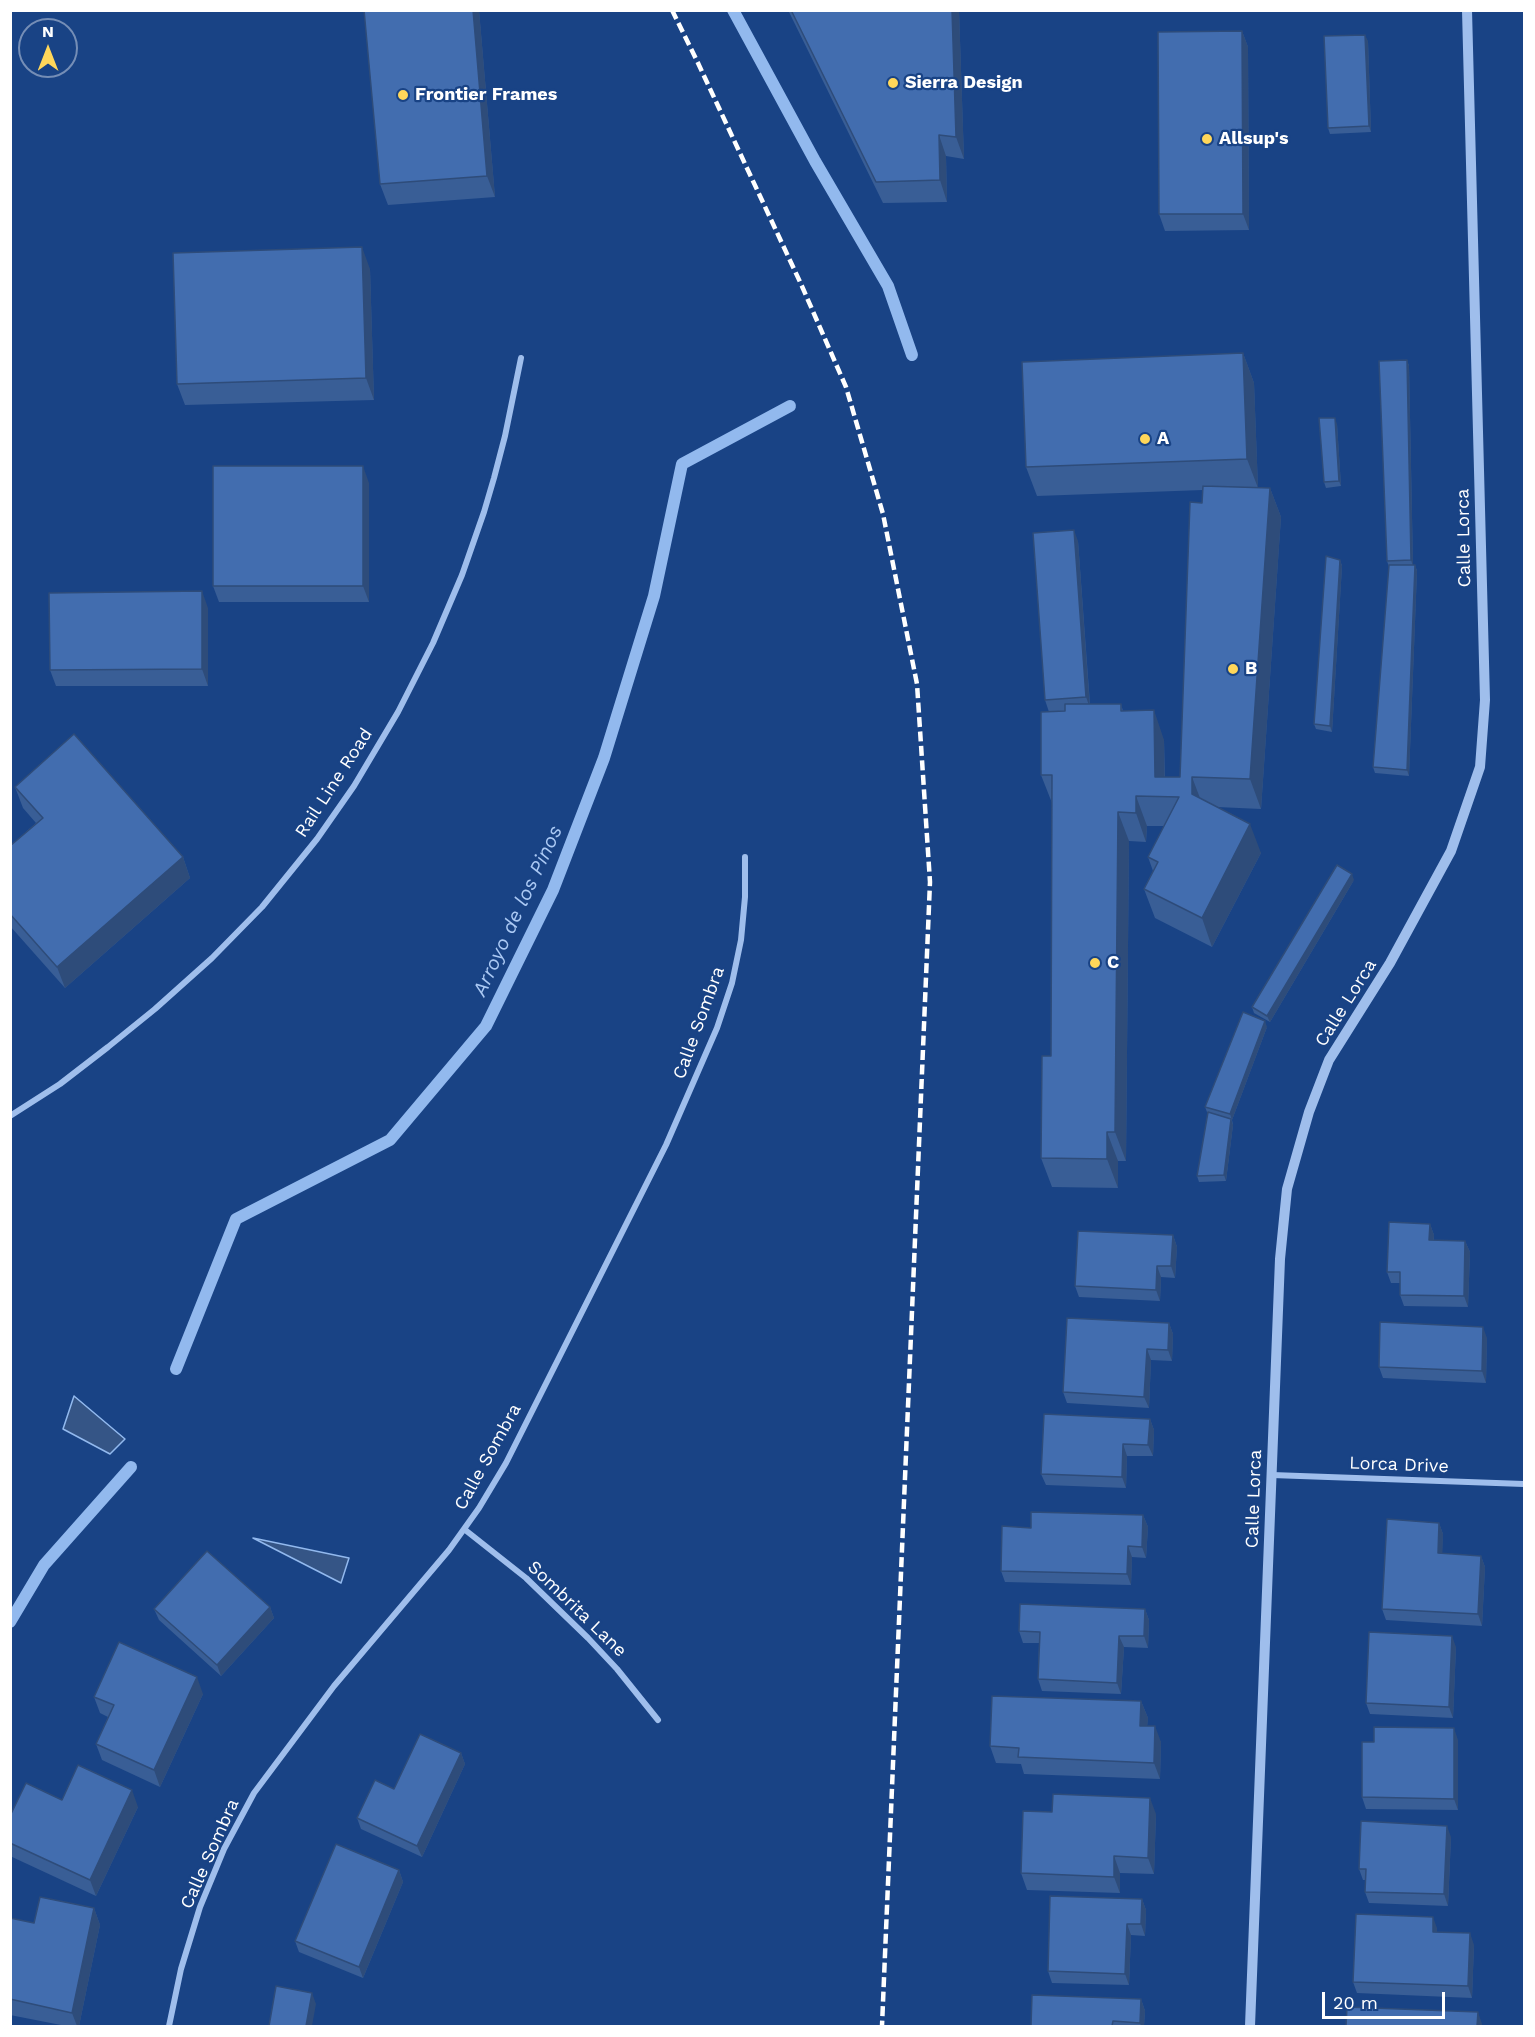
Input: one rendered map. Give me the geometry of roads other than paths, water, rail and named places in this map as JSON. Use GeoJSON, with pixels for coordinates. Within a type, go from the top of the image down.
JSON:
{"type":"FeatureCollection","features":[{"type":"Feature","properties":{"kind":"street","name":"Calle Lorca"},"geometry":{"type":"LineString","coordinates":[[1250,2026],[1280,1259],[1287,1190],[1308,1112],[1329,1060],[1390,963],[1451,851],[1480,767],[1485,700],[1467,10]]}},
{"type":"Feature","properties":{"kind":"street","name":"Rail Line Road"},"geometry":{"type":"LineString","coordinates":[[10,1116],[60,1084],[108,1047],[212,958],[262,907],[317,839],[354,786],[398,712],[433,643],[462,575],[497,468],[521,358]]}},
{"type":"Feature","properties":{"kind":"street","name":"Calle Sombra"},"geometry":{"type":"LineString","coordinates":[[169,2026],[181,1969],[200,1907],[224,1849],[254,1793],[333,1686],[449,1550],[464,1529],[506,1462],[666,1145],[717,1028],[732,983],[741,940],[745,897],[745,857]]}},
{"type":"Feature","properties":{"kind":"street","name":"Lorca Drive"},"geometry":{"type":"LineString","coordinates":[[1272,1476],[1524,1484]]}},
{"type":"Feature","properties":{"kind":"street","name":"Sombrita Lane"},"geometry":{"type":"LineString","coordinates":[[464,1529],[526,1578],[588,1638],[617,1669],[658,1720]]}},
{"type":"Feature","properties":{"kind":"water"},"geometry":{"type":"Polygon","coordinates":[[[74,1396],[125,1439],[110,1454],[63,1429],[74,1396]]]}},
{"type":"Feature","properties":{"kind":"water"},"geometry":{"type":"Polygon","coordinates":[[[253,1538],[349,1558],[341,1583],[253,1538]]]}},
{"type":"Feature","properties":{"kind":"waterway"},"geometry":{"type":"LineString","coordinates":[[733,10],[815,161],[888,286],[912,355]]}},
{"type":"Feature","properties":{"kind":"waterway","name":"Arroyo de los Pinos"},"geometry":{"type":"LineString","coordinates":[[176,1369],[236,1219],[390,1140],[486,1026],[553,890],[604,758],[654,596],[682,464],[790,406]]}},
{"type":"Feature","properties":{"kind":"waterway","name":"Arroyo de los Pinos"},"geometry":{"type":"LineString","coordinates":[[10,1622],[44,1565],[131,1467]]}},
{"type":"Feature","properties":{"kind":"railway"},"geometry":{"type":"LineString","coordinates":[[672,10],[801,284],[846,387],[883,514],[917,684],[930,882],[882,2026]]}},
{"type":"Feature","properties":{"kind":"place","name":"Sierra Design"},"geometry":{"type":"Point","coordinates":[893,83]}},
{"type":"Feature","properties":{"kind":"place","name":"Frontier Frames"},"geometry":{"type":"Point","coordinates":[403,95]}},
{"type":"Feature","properties":{"kind":"place","name":"Allsup's"},"geometry":{"type":"Point","coordinates":[1207,139]}},
{"type":"Feature","properties":{"kind":"place","name":"A"},"geometry":{"type":"Point","coordinates":[1145,439]}},
{"type":"Feature","properties":{"kind":"place","name":"B"},"geometry":{"type":"Point","coordinates":[1233,669]}},
{"type":"Feature","properties":{"kind":"place","name":"C"},"geometry":{"type":"Point","coordinates":[1095,963]}}]}
